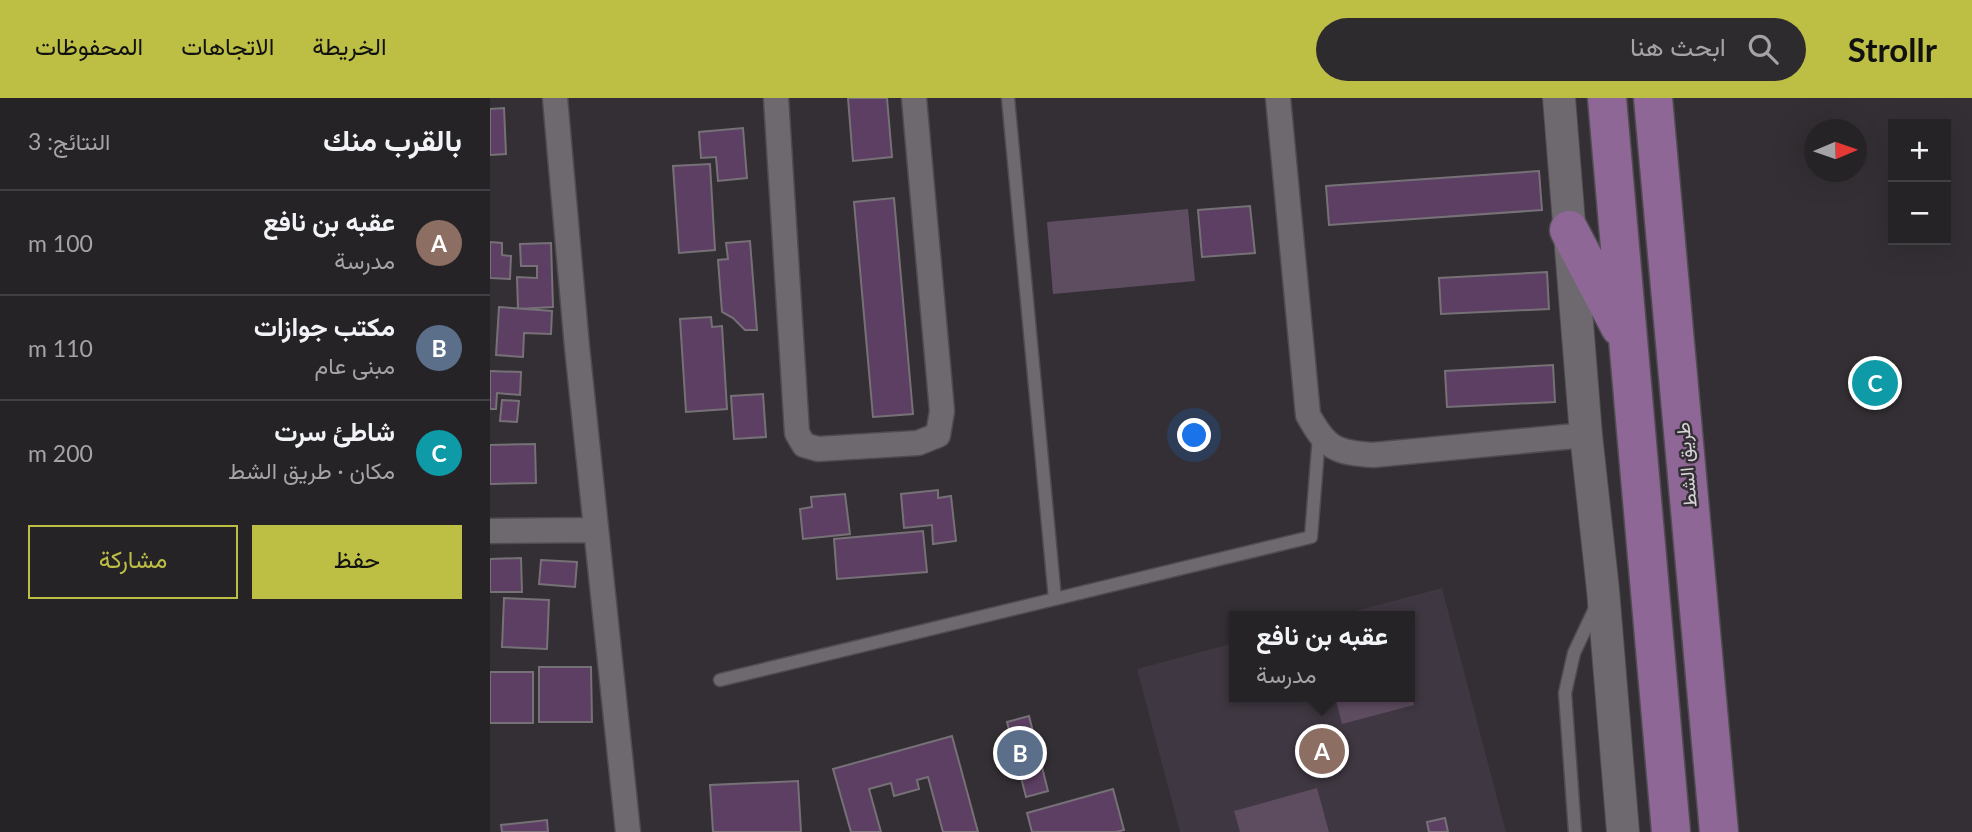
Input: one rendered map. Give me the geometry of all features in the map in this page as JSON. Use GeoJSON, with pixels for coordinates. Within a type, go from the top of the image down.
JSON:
{"type":"FeatureCollection","features":[{"type":"Feature","properties":{"kind":"main road"},"geometry":{"type":"LineString","coordinates":[[1607,98],[1671,832]]}},
{"type":"Feature","properties":{"kind":"main road","name":"طريق الشط"},"geometry":{"type":"LineString","coordinates":[[1653,98],[1719,832]]}},
{"type":"Feature","properties":{"kind":"main road"},"geometry":{"type":"LineString","coordinates":[[1569,230],[1627,342]]}},
{"type":"Feature","properties":{"kind":"street"},"geometry":{"type":"LineString","coordinates":[[555,98],[595,530],[628,832]]}},
{"type":"Feature","properties":{"kind":"street"},"geometry":{"type":"LineString","coordinates":[[776,98],[797,432],[804,445],[818,449],[918,443],[938,435],[942,411],[914,98]]}},
{"type":"Feature","properties":{"kind":"street"},"geometry":{"type":"LineString","coordinates":[[1278,98],[1308,415],[1319,435],[1331,446],[1348,453],[1373,454],[1586,435]]}},
{"type":"Feature","properties":{"kind":"street"},"geometry":{"type":"LineString","coordinates":[[1559,98],[1586,435],[1603,590],[1623,832]]}},
{"type":"Feature","properties":{"kind":"street"},"geometry":{"type":"LineString","coordinates":[[490,531],[595,530]]}},
{"type":"Feature","properties":{"kind":"lane"},"geometry":{"type":"LineString","coordinates":[[1008,98],[1055,598]]}},
{"type":"Feature","properties":{"kind":"lane"},"geometry":{"type":"LineString","coordinates":[[720,680],[1311,537],[1319,435]]}},
{"type":"Feature","properties":{"kind":"lane"},"geometry":{"type":"LineString","coordinates":[[1574,832],[1565,693],[1574,653],[1603,590]]}},
{"type":"Feature","properties":{"kind":"shaded area"},"geometry":{"type":"Polygon","coordinates":[[[1188,209],[1195,281],[1053,294],[1047,222],[1188,209]]]}},
{"type":"Feature","properties":{"kind":"shaded area"},"geometry":{"type":"Polygon","coordinates":[[[1442,588],[1506,832],[1180,832],[1137,669],[1229,644],[1229,702],[1415,702],[1415,611],[1355,611],[1442,588]]]}},
{"type":"Feature","properties":{"kind":"shaded area"},"geometry":{"type":"Polygon","coordinates":[[[1336,702],[1413,702],[1414,705],[1342,724],[1336,702]]]}},
{"type":"Feature","properties":{"kind":"shaded area"},"geometry":{"type":"Polygon","coordinates":[[[1317,788],[1329,832],[1240,832],[1234,811],[1317,788]]]}},
{"type":"Feature","properties":{"kind":"building"},"geometry":{"type":"Polygon","coordinates":[[[848,98],[887,98],[892,157],[853,161],[848,98]]]}},
{"type":"Feature","properties":{"kind":"building"},"geometry":{"type":"Polygon","coordinates":[[[504,108],[506,154],[490,155],[490,109],[504,108]]]}},
{"type":"Feature","properties":{"kind":"building"},"geometry":{"type":"Polygon","coordinates":[[[743,128],[747,178],[718,181],[716,157],[701,158],[699,132],[743,128]]]}},
{"type":"Feature","properties":{"kind":"building"},"geometry":{"type":"Polygon","coordinates":[[[710,164],[715,250],[679,253],[673,166],[710,164]]]}},
{"type":"Feature","properties":{"kind":"building"},"geometry":{"type":"Polygon","coordinates":[[[1539,171],[1542,210],[1329,225],[1326,186],[1539,171]]]}},
{"type":"Feature","properties":{"kind":"building"},"geometry":{"type":"Polygon","coordinates":[[[894,198],[913,414],[873,417],[854,202],[894,198]]]}},
{"type":"Feature","properties":{"kind":"building"},"geometry":{"type":"Polygon","coordinates":[[[1250,206],[1255,253],[1202,257],[1198,210],[1250,206]]]}},
{"type":"Feature","properties":{"kind":"building"},"geometry":{"type":"Polygon","coordinates":[[[750,241],[757,330],[745,330],[722,312],[718,260],[728,259],[726,243],[750,241]]]}},
{"type":"Feature","properties":{"kind":"building"},"geometry":{"type":"Polygon","coordinates":[[[490,242],[502,243],[502,255],[511,256],[510,279],[490,278],[490,242]]]}},
{"type":"Feature","properties":{"kind":"building"},"geometry":{"type":"Polygon","coordinates":[[[551,243],[553,307],[518,309],[517,277],[537,278],[537,266],[521,266],[520,244],[551,243]]]}},
{"type":"Feature","properties":{"kind":"building"},"geometry":{"type":"Polygon","coordinates":[[[1547,272],[1549,309],[1441,314],[1439,278],[1547,272]]]}},
{"type":"Feature","properties":{"kind":"building"},"geometry":{"type":"Polygon","coordinates":[[[499,307],[552,311],[551,334],[524,333],[523,357],[496,355],[499,307]]]}},
{"type":"Feature","properties":{"kind":"building"},"geometry":{"type":"Polygon","coordinates":[[[711,317],[712,327],[722,326],[727,409],[686,412],[680,319],[711,317]]]}},
{"type":"Feature","properties":{"kind":"building"},"geometry":{"type":"Polygon","coordinates":[[[1553,365],[1555,402],[1447,407],[1445,371],[1553,365]]]}},
{"type":"Feature","properties":{"kind":"building"},"geometry":{"type":"Polygon","coordinates":[[[490,371],[521,372],[520,395],[497,393],[496,409],[490,409],[490,371]]]}},
{"type":"Feature","properties":{"kind":"building"},"geometry":{"type":"Polygon","coordinates":[[[763,394],[766,437],[734,439],[731,396],[763,394]]]}},
{"type":"Feature","properties":{"kind":"building"},"geometry":{"type":"Polygon","coordinates":[[[502,400],[519,401],[517,422],[500,421],[502,400]]]}},
{"type":"Feature","properties":{"kind":"building"},"geometry":{"type":"Polygon","coordinates":[[[535,444],[536,483],[490,484],[490,445],[535,444]]]}},
{"type":"Feature","properties":{"kind":"building"},"geometry":{"type":"Polygon","coordinates":[[[938,490],[938,498],[951,496],[956,541],[933,544],[932,525],[904,528],[901,494],[938,490]]]}},
{"type":"Feature","properties":{"kind":"building"},"geometry":{"type":"Polygon","coordinates":[[[845,494],[850,534],[803,539],[800,509],[812,507],[811,497],[845,494]]]}},
{"type":"Feature","properties":{"kind":"building"},"geometry":{"type":"Polygon","coordinates":[[[923,531],[927,572],[837,579],[834,539],[923,531]]]}},
{"type":"Feature","properties":{"kind":"building"},"geometry":{"type":"Polygon","coordinates":[[[521,558],[522,592],[490,592],[490,559],[521,558]]]}},
{"type":"Feature","properties":{"kind":"building"},"geometry":{"type":"Polygon","coordinates":[[[541,560],[577,562],[575,587],[539,584],[541,560]]]}},
{"type":"Feature","properties":{"kind":"building"},"geometry":{"type":"Polygon","coordinates":[[[504,598],[549,600],[547,649],[502,647],[504,598]]]}},
{"type":"Feature","properties":{"kind":"building"},"geometry":{"type":"Polygon","coordinates":[[[539,667],[591,667],[592,722],[539,722],[539,667]]]}},
{"type":"Feature","properties":{"kind":"building"},"geometry":{"type":"Polygon","coordinates":[[[490,672],[533,672],[533,723],[490,723],[490,672]]]}},
{"type":"Feature","properties":{"kind":"building"},"geometry":{"type":"Polygon","coordinates":[[[1029,716],[1048,791],[1026,797],[1007,722],[1029,716]]]}},
{"type":"Feature","properties":{"kind":"building"},"geometry":{"type":"Polygon","coordinates":[[[952,736],[978,832],[943,832],[928,777],[917,780],[919,789],[894,796],[891,783],[869,789],[881,832],[851,832],[833,769],[952,736]]]}},
{"type":"Feature","properties":{"kind":"building"},"geometry":{"type":"Polygon","coordinates":[[[798,781],[801,832],[713,832],[710,785],[798,781]]]}},
{"type":"Feature","properties":{"kind":"building"},"geometry":{"type":"Polygon","coordinates":[[[1113,789],[1124,830],[1032,832],[1027,813],[1113,789]]]}},
{"type":"Feature","properties":{"kind":"building"},"geometry":{"type":"Polygon","coordinates":[[[1445,818],[1448,832],[1429,832],[1427,822],[1445,818]]]}},
{"type":"Feature","properties":{"kind":"building"},"geometry":{"type":"Polygon","coordinates":[[[547,820],[548,832],[502,832],[501,825],[547,820]]]}},
{"type":"Feature","properties":{"kind":"place","name":"شاطئ سرت"},"geometry":{"type":"Point","coordinates":[1875,383]}},
{"type":"Feature","properties":{"kind":"place","name":"عقبه بن نافع"},"geometry":{"type":"Point","coordinates":[1322,751]}},
{"type":"Feature","properties":{"kind":"place","name":"مكتب جوازات"},"geometry":{"type":"Point","coordinates":[1020,753]}}]}
